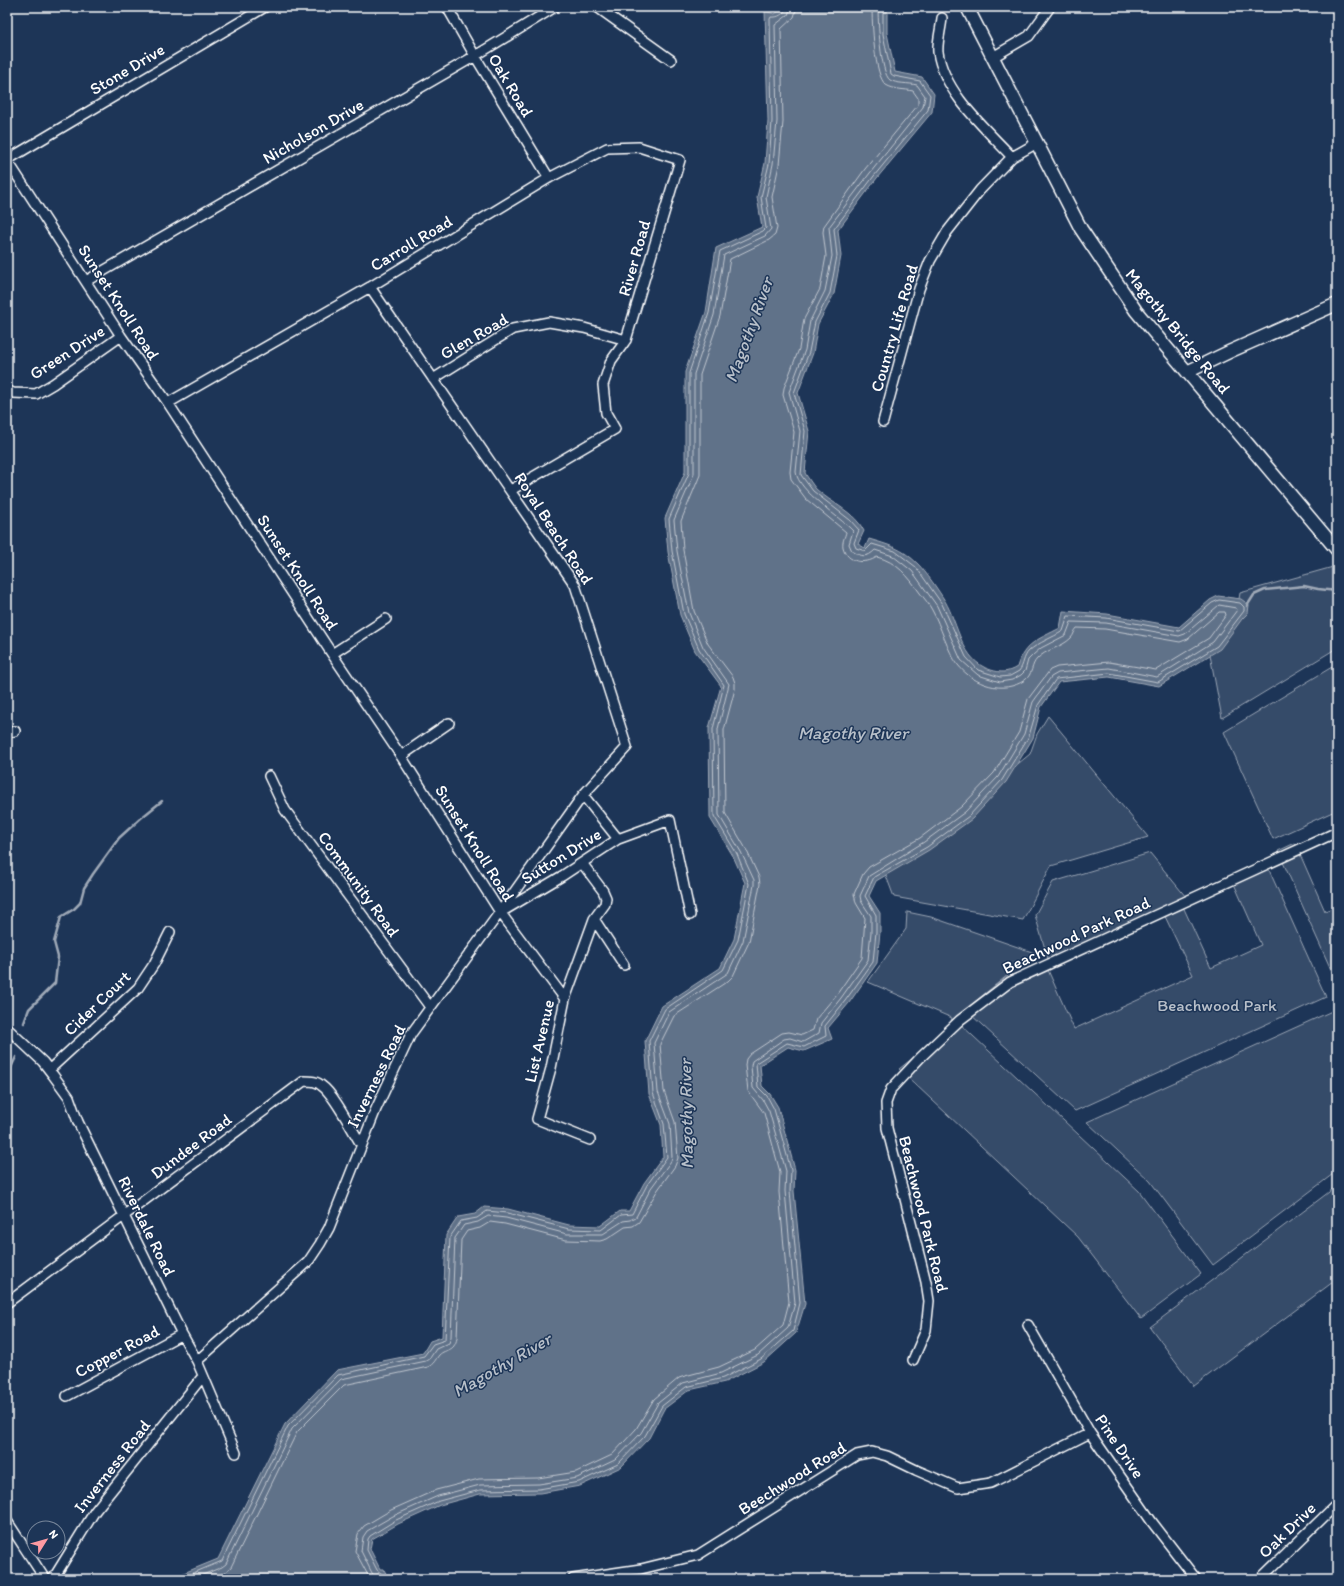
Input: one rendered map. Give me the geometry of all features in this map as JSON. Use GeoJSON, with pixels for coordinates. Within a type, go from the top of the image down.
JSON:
{"type":"FeatureCollection","features":[{"type":"Feature","properties":{"kind":"main road","name":"Magothy Bridge Road"},"geometry":{"type":"LineString","coordinates":[[967,7],[1081,230],[1136,311],[1337,550]]}},
{"type":"Feature","properties":{"kind":"main road"},"geometry":{"type":"LineString","coordinates":[[1187,372],[1230,350],[1337,304]]}},
{"type":"Feature","properties":{"kind":"street","name":"Stone Drive"},"geometry":{"type":"LineString","coordinates":[[7,160],[265,7]]}},
{"type":"Feature","properties":{"kind":"street","name":"Oak Road"},"geometry":{"type":"LineString","coordinates":[[447,7],[549,178]]}},
{"type":"Feature","properties":{"kind":"street","name":"Nicholson Drive"},"geometry":{"type":"LineString","coordinates":[[86,281],[475,56],[555,7]]}},
{"type":"Feature","properties":{"kind":"street"},"geometry":{"type":"LineString","coordinates":[[597,7],[671,60]]}},
{"type":"Feature","properties":{"kind":"street"},"geometry":{"type":"LineString","coordinates":[[993,57],[1029,36],[1050,7]]}},
{"type":"Feature","properties":{"kind":"street"},"geometry":{"type":"LineString","coordinates":[[942,18],[938,51],[945,74],[955,93],[1012,157]]}},
{"type":"Feature","properties":{"kind":"street","name":"Country Life Road"},"geometry":{"type":"LineString","coordinates":[[884,422],[919,289],[930,261],[947,232],[980,190],[1012,157],[1037,143]]}},
{"type":"Feature","properties":{"kind":"street","name":"Carroll Road"},"geometry":{"type":"LineString","coordinates":[[168,402],[370,286],[549,178],[607,148],[640,147],[680,160]]}},
{"type":"Feature","properties":{"kind":"street","name":"Sunset Knoll Road"},"geometry":{"type":"LineString","coordinates":[[7,160],[121,336],[168,402],[332,654],[401,756],[500,912],[565,999]]}},
{"type":"Feature","properties":{"kind":"street","name":"River Road"},"geometry":{"type":"LineString","coordinates":[[511,490],[615,429],[606,413],[603,385],[611,361],[626,340],[680,160]]}},
{"type":"Feature","properties":{"kind":"street","name":"Royal Beach Road"},"geometry":{"type":"LineString","coordinates":[[370,286],[575,585],[627,747],[583,795]]}},
{"type":"Feature","properties":{"kind":"street","name":"Glen Road"},"geometry":{"type":"LineString","coordinates":[[433,379],[513,329],[549,322],[584,328],[626,340]]}},
{"type":"Feature","properties":{"kind":"street","name":"Green Drive"},"geometry":{"type":"LineString","coordinates":[[7,390],[12,393],[36,394],[53,384],[121,336]]}},
{"type":"Feature","properties":{"kind":"street"},"geometry":{"type":"LineString","coordinates":[[332,654],[386,620]]}},
{"type":"Feature","properties":{"kind":"street"},"geometry":{"type":"LineString","coordinates":[[401,756],[450,723]]}},
{"type":"Feature","properties":{"kind":"street","name":"Community Road"},"geometry":{"type":"LineString","coordinates":[[269,776],[285,810],[430,1007]]}},
{"type":"Feature","properties":{"kind":"street"},"geometry":{"type":"LineString","coordinates":[[583,795],[618,839]]}},
{"type":"Feature","properties":{"kind":"street","name":"Inverness Road"},"geometry":{"type":"LineString","coordinates":[[197,1361],[308,1262],[329,1228],[361,1144],[411,1034],[583,795]]}},
{"type":"Feature","properties":{"kind":"street","name":"Sutton Drive"},"geometry":{"type":"LineString","coordinates":[[500,912],[562,876],[618,839],[670,820],[690,915]]}},
{"type":"Feature","properties":{"kind":"street","name":"Beachwood Park Road"},"geometry":{"type":"LineString","coordinates":[[913,1360],[926,1330],[929,1302],[926,1282],[887,1128],[886,1104],[891,1089],[920,1058],[960,1020],[1010,982],[1337,832]]}},
{"type":"Feature","properties":{"kind":"street","name":"List Avenue"},"geometry":{"type":"LineString","coordinates":[[582,863],[603,891],[606,898],[605,904],[594,919],[565,999],[551,1068],[537,1119],[590,1140]]}},
{"type":"Feature","properties":{"kind":"street"},"geometry":{"type":"LineString","coordinates":[[594,919],[624,965]]}},
{"type":"Feature","properties":{"kind":"street","name":"Cider Court"},"geometry":{"type":"LineString","coordinates":[[49,1070],[128,999],[138,988],[154,964],[170,932]]}},
{"type":"Feature","properties":{"kind":"street","name":"Riverdale Road"},"geometry":{"type":"LineString","coordinates":[[7,1028],[49,1070],[69,1097],[78,1122],[124,1217],[197,1361],[236,1453]]}},
{"type":"Feature","properties":{"kind":"street","name":"Dundee Road"},"geometry":{"type":"LineString","coordinates":[[7,1303],[304,1081],[314,1081],[323,1086],[332,1096],[361,1144]]}},
{"type":"Feature","properties":{"kind":"street","name":"Pine Drive"},"geometry":{"type":"LineString","coordinates":[[1028,1325],[1090,1433],[1152,1522],[1196,1579]]}},
{"type":"Feature","properties":{"kind":"street","name":"Copper Road"},"geometry":{"type":"LineString","coordinates":[[67,1396],[182,1334]]}},
{"type":"Feature","properties":{"kind":"street","name":"Inverness Road"},"geometry":{"type":"LineString","coordinates":[[53,1579],[95,1511],[203,1376]]}},
{"type":"Feature","properties":{"kind":"street","name":"Beechwood Road"},"geometry":{"type":"LineString","coordinates":[[573,1579],[641,1569],[698,1555],[857,1455],[863,1453],[872,1452],[887,1456],[958,1488],[991,1483],[1090,1433]]}},
{"type":"Feature","properties":{"kind":"street","name":"Oak Drive"},"geometry":{"type":"LineString","coordinates":[[1260,1579],[1337,1504]]}},
{"type":"Feature","properties":{"kind":"street"},"geometry":{"type":"LineString","coordinates":[[7,1521],[46,1579]]}},
{"type":"Feature","properties":{"kind":"green space"},"geometry":{"type":"Polygon","coordinates":[[[1333,567],[1337,572],[1337,648],[1222,718],[1207,639],[1234,628],[1240,593],[1333,567]]]}},
{"type":"Feature","properties":{"kind":"green space"},"geometry":{"type":"Polygon","coordinates":[[[1337,664],[1337,810],[1273,839],[1224,732],[1337,664]]]}},
{"type":"Feature","properties":{"kind":"green space"},"geometry":{"type":"Polygon","coordinates":[[[1048,716],[1148,837],[1051,866],[1023,920],[894,897],[885,873],[1030,754],[1037,734],[1048,716]]]}},
{"type":"Feature","properties":{"kind":"green space"},"geometry":{"type":"Polygon","coordinates":[[[1295,843],[1325,911],[1337,906],[1337,983],[1278,851],[1295,843]]]}},
{"type":"Feature","properties":{"kind":"green space","name":"Beachwood Park"},"geometry":{"type":"Polygon","coordinates":[[[1150,853],[1186,897],[1180,900],[1211,968],[1261,945],[1231,877],[1265,861],[1326,997],[1075,1111],[969,1013],[1027,969],[1044,961],[1074,1029],[1193,975],[1161,908],[1048,959],[1035,915],[1053,882],[1150,853]]]}},
{"type":"Feature","properties":{"kind":"green space"},"geometry":{"type":"Polygon","coordinates":[[[907,912],[931,917],[1035,953],[951,1021],[952,1018],[868,982],[906,929],[907,912]]]}},
{"type":"Feature","properties":{"kind":"green space","name":"Beachwood Park"},"geometry":{"type":"Polygon","coordinates":[[[1332,1011],[1337,1017],[1337,1171],[1213,1265],[1150,1181],[1087,1122],[1332,1011]]]}},
{"type":"Feature","properties":{"kind":"green space"},"geometry":{"type":"Polygon","coordinates":[[[958,1022],[1139,1191],[1201,1274],[1141,1319],[1078,1237],[899,1069],[958,1022]]]}},
{"type":"Feature","properties":{"kind":"green space"},"geometry":{"type":"Polygon","coordinates":[[[1337,1186],[1337,1279],[1194,1386],[1150,1327],[1337,1186]]]}},
{"type":"Feature","properties":{"kind":"water","name":"Magothy River"},"geometry":{"type":"Polygon","coordinates":[[[784,7],[887,7],[887,33],[895,72],[922,77],[934,94],[932,112],[877,178],[838,230],[841,256],[834,294],[818,324],[813,353],[798,393],[809,431],[805,473],[816,489],[849,513],[860,524],[864,531],[858,544],[865,548],[869,539],[883,543],[906,554],[918,564],[945,601],[967,651],[973,659],[981,665],[998,672],[1004,672],[1017,667],[1020,659],[1028,647],[1039,639],[1060,628],[1063,611],[1107,614],[1179,627],[1210,600],[1218,596],[1241,599],[1249,605],[1248,613],[1220,649],[1159,686],[1109,677],[1059,682],[1041,707],[1033,738],[1006,782],[972,819],[929,850],[876,881],[869,896],[880,913],[877,963],[849,1003],[828,1028],[832,1039],[804,1051],[788,1047],[760,1065],[762,1086],[770,1094],[778,1107],[795,1170],[794,1191],[805,1304],[796,1333],[764,1362],[725,1382],[689,1390],[664,1409],[649,1438],[621,1467],[580,1486],[540,1493],[480,1494],[440,1505],[398,1524],[372,1539],[370,1549],[380,1569],[384,1569],[388,1579],[169,1579],[218,1559],[285,1424],[337,1370],[423,1353],[430,1341],[442,1337],[446,1235],[458,1217],[475,1214],[484,1207],[508,1209],[569,1225],[600,1226],[620,1211],[629,1211],[644,1183],[663,1157],[661,1125],[649,1094],[645,1041],[662,1006],[720,968],[734,939],[745,883],[733,856],[710,818],[709,728],[721,686],[695,651],[680,615],[668,552],[665,518],[685,472],[685,372],[706,312],[716,248],[762,227],[757,197],[765,163],[768,121],[765,11],[775,14],[784,7]]]}},
{"type":"Feature","properties":{"kind":"waterway"},"geometry":{"type":"LineString","coordinates":[[1247,606],[1254,595],[1265,590],[1304,586],[1337,591]]}},
{"type":"Feature","properties":{"kind":"waterway"},"geometry":{"type":"LineString","coordinates":[[24,1023],[29,1009],[55,983],[58,957],[54,942],[61,917],[74,909],[80,903],[84,888],[119,838],[162,801]]}},
{"type":"Feature","properties":{"kind":"waterway"},"geometry":{"type":"LineString","coordinates":[[7,1076],[16,1057]]}}]}
